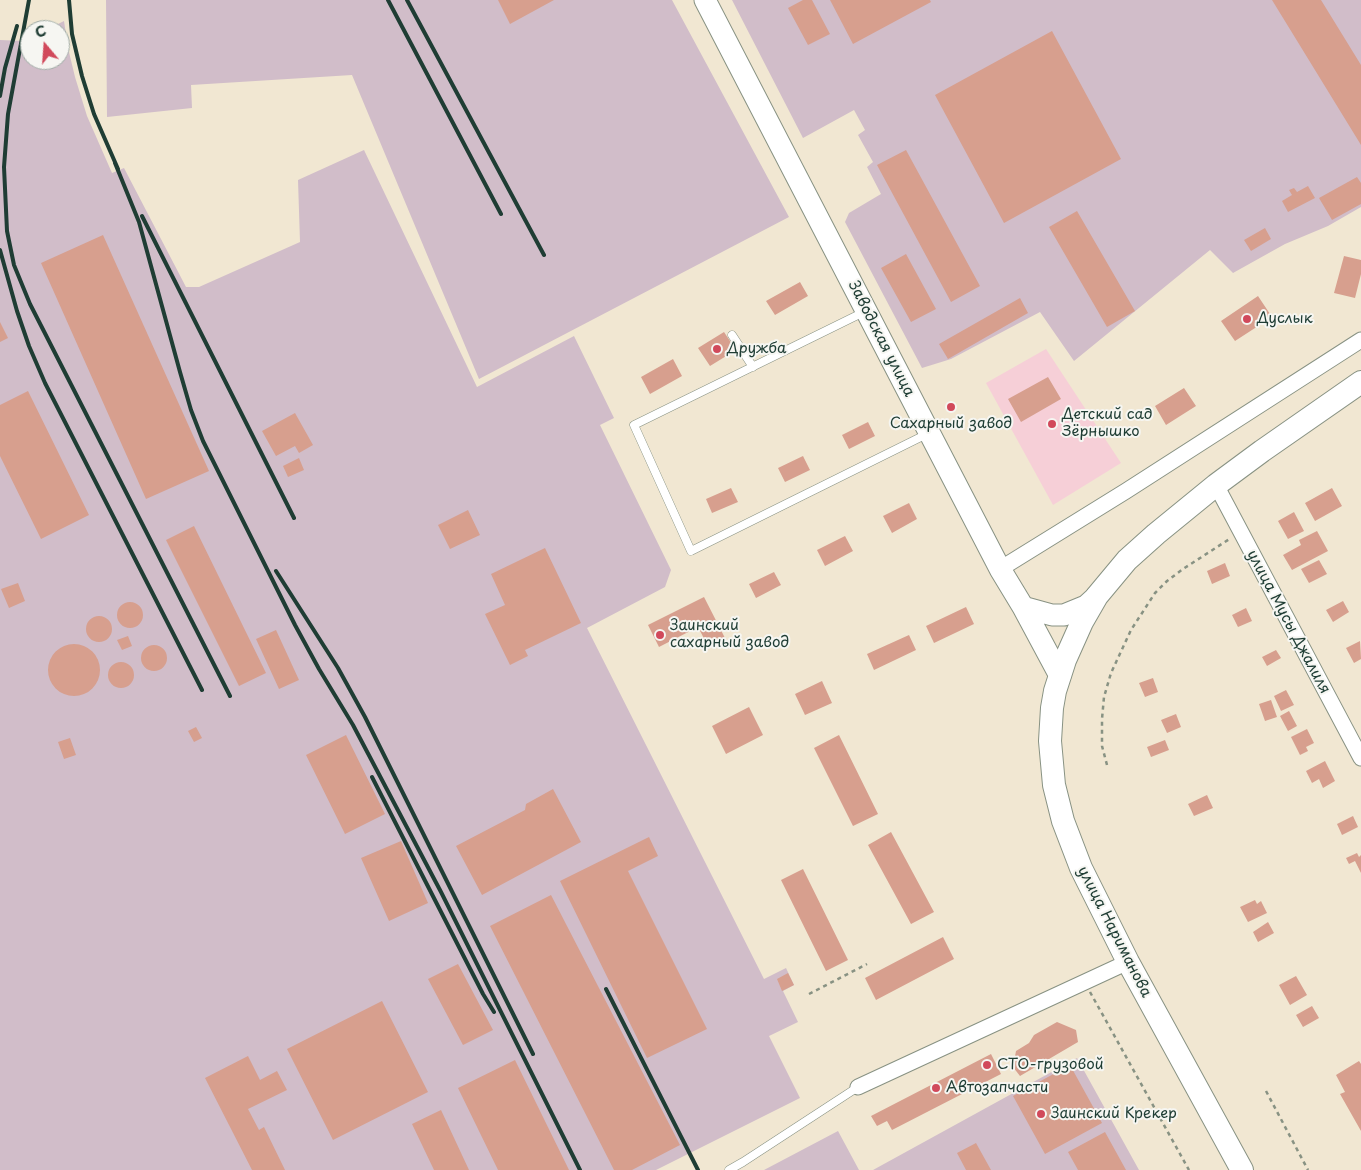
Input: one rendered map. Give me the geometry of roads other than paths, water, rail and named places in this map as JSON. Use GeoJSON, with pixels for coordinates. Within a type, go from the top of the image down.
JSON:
{"type":"FeatureCollection","features":[{"type":"Feature","properties":{"kind":"main road","name":"Заводская улица"},"geometry":{"type":"LineString","coordinates":[[705,0],[1000,569],[1060,676]]}},
{"type":"Feature","properties":{"kind":"main road","name":"улица Нариманова"},"geometry":{"type":"LineString","coordinates":[[1242,1170],[1128,962],[1081,868],[1068,834],[1052,772],[1050,740],[1052,708],[1060,676],[1077,632],[1097,596],[1127,560],[1216,485],[1262,450],[1361,382]]}},
{"type":"Feature","properties":{"kind":"main road"},"geometry":{"type":"LineString","coordinates":[[1023,607],[1052,615],[1064,615],[1086,606],[1097,596]]}},
{"type":"Feature","properties":{"kind":"street"},"geometry":{"type":"LineString","coordinates":[[1000,569],[1126,491],[1361,340]]}},
{"type":"Feature","properties":{"kind":"street","name":"улица Мусы Джалиля"},"geometry":{"type":"LineString","coordinates":[[1216,485],[1361,758]]}},
{"type":"Feature","properties":{"kind":"street"},"geometry":{"type":"LineString","coordinates":[[858,1087],[1128,962]]}},
{"type":"Feature","properties":{"kind":"lane"},"geometry":{"type":"LineString","coordinates":[[866,311],[634,425],[691,551],[930,433]]}},
{"type":"Feature","properties":{"kind":"lane"},"geometry":{"type":"LineString","coordinates":[[732,336],[753,367]]}},
{"type":"Feature","properties":{"kind":"lane"},"geometry":{"type":"LineString","coordinates":[[729,1170],[858,1087]]}},
{"type":"Feature","properties":{"kind":"lane"},"geometry":{"type":"LineString","coordinates":[[743,1162],[747,1170]]}},
{"type":"Feature","properties":{"kind":"railway"},"geometry":{"type":"LineString","coordinates":[[29,0],[8,114],[4,167],[7,231],[14,265],[30,304],[230,696]]}},
{"type":"Feature","properties":{"kind":"railway"},"geometry":{"type":"LineString","coordinates":[[69,0],[72,34],[82,76],[94,114],[118,169]]}},
{"type":"Feature","properties":{"kind":"railway"},"geometry":{"type":"LineString","coordinates":[[388,0],[501,214]]}},
{"type":"Feature","properties":{"kind":"railway"},"geometry":{"type":"LineString","coordinates":[[407,0],[544,255]]}},
{"type":"Feature","properties":{"kind":"railway"},"geometry":{"type":"LineString","coordinates":[[0,96],[5,68],[17,26]]}},
{"type":"Feature","properties":{"kind":"railway"},"geometry":{"type":"LineString","coordinates":[[115,163],[139,222],[191,410],[203,441],[295,625],[353,725],[441,892],[580,1170]]}},
{"type":"Feature","properties":{"kind":"railway"},"geometry":{"type":"LineString","coordinates":[[142,216],[294,518]]}},
{"type":"Feature","properties":{"kind":"railway"},"geometry":{"type":"LineString","coordinates":[[0,250],[17,311],[29,346],[45,383],[202,690]]}},
{"type":"Feature","properties":{"kind":"railway"},"geometry":{"type":"LineString","coordinates":[[276,571],[338,668],[365,717],[533,1054]]}},
{"type":"Feature","properties":{"kind":"railway"},"geometry":{"type":"LineString","coordinates":[[372,777],[494,1012]]}},
{"type":"Feature","properties":{"kind":"railway"},"geometry":{"type":"LineString","coordinates":[[606,989],[698,1170]]}},
{"type":"Feature","properties":{"kind":"place","name":"Дуслык"},"geometry":{"type":"Point","coordinates":[1247,319]}},
{"type":"Feature","properties":{"kind":"place","name":"Дружба"},"geometry":{"type":"Point","coordinates":[717,349]}},
{"type":"Feature","properties":{"kind":"place","name":"Сахарный завод"},"geometry":{"type":"Point","coordinates":[951,407]}},
{"type":"Feature","properties":{"kind":"place","name":"Детский сад Зёрнышко"},"geometry":{"type":"Point","coordinates":[1052,424]}},
{"type":"Feature","properties":{"kind":"place","name":"Заинский сахарный завод"},"geometry":{"type":"Point","coordinates":[660,635]}},
{"type":"Feature","properties":{"kind":"place","name":"СТО-грузовой"},"geometry":{"type":"Point","coordinates":[987,1065]}},
{"type":"Feature","properties":{"kind":"place","name":"Автозапчасти"},"geometry":{"type":"Point","coordinates":[936,1088]}},
{"type":"Feature","properties":{"kind":"place","name":"Заинский Крекер"},"geometry":{"type":"Point","coordinates":[1041,1114]}}]}
